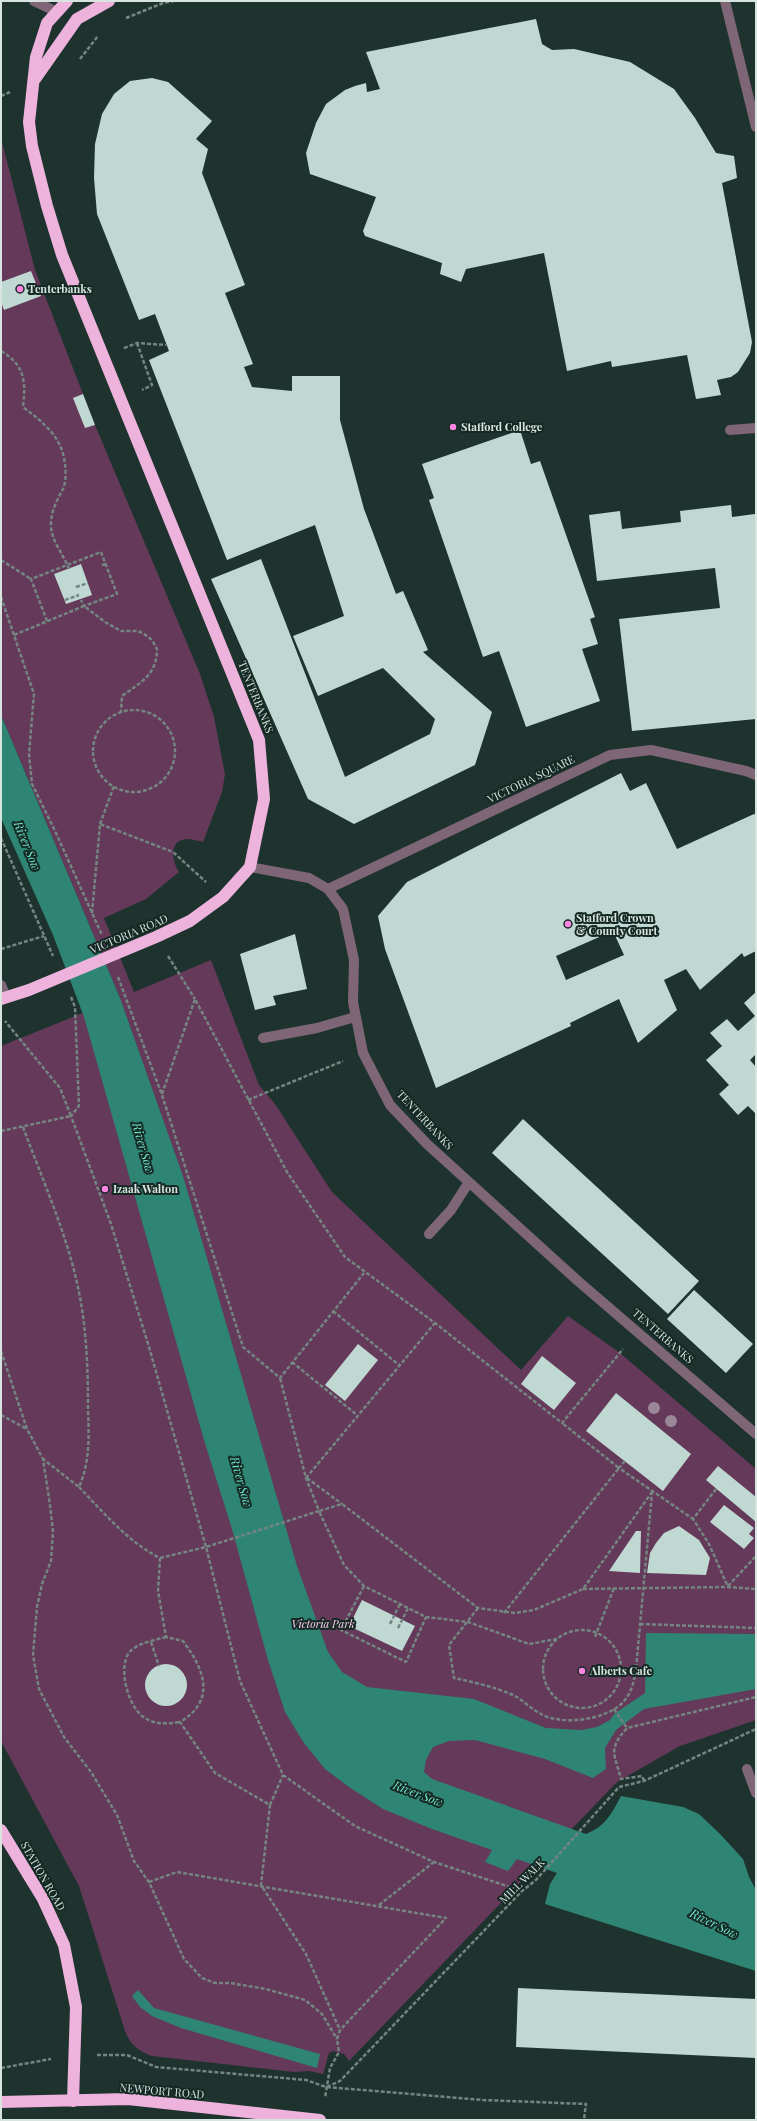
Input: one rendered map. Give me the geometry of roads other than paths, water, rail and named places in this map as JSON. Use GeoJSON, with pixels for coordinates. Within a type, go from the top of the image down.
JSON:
{"type":"FeatureCollection","features":[{"type":"Feature","properties":{"kind":"highway","name":"TENTERBANKS"},"geometry":{"type":"LineString","coordinates":[[67,1],[47,23],[36,57],[29,122],[32,146],[47,206],[62,255],[259,740],[264,799],[250,867]]}},
{"type":"Feature","properties":{"kind":"highway","name":"TENTERBANKS"},"geometry":{"type":"LineString","coordinates":[[34,80],[77,19],[109,1]]}},
{"type":"Feature","properties":{"kind":"highway","name":"VICTORIA ROAD"},"geometry":{"type":"LineString","coordinates":[[3,998],[29,990],[156,938],[190,921],[223,897],[250,867]]}},
{"type":"Feature","properties":{"kind":"highway","name":"STATION ROAD"},"geometry":{"type":"LineString","coordinates":[[1,1830],[43,1899],[64,1945],[76,2007],[76,2055],[73,2101]]}},
{"type":"Feature","properties":{"kind":"highway","name":"NEWPORT ROAD"},"geometry":{"type":"LineString","coordinates":[[1,2102],[128,2099],[319,2120]]}},
{"type":"Feature","properties":{"kind":"street"},"geometry":{"type":"LineString","coordinates":[[34,1],[57,12]]}},
{"type":"Feature","properties":{"kind":"street"},"geometry":{"type":"LineString","coordinates":[[725,1],[756,127]]}},
{"type":"Feature","properties":{"kind":"street"},"geometry":{"type":"LineString","coordinates":[[730,430],[756,428]]}},
{"type":"Feature","properties":{"kind":"street","name":"VICTORIA SQUARE"},"geometry":{"type":"LineString","coordinates":[[328,889],[610,755],[651,750],[746,771],[756,775]]}},
{"type":"Feature","properties":{"kind":"street","name":"TENTERBANKS"},"geometry":{"type":"LineString","coordinates":[[250,867],[309,878],[328,889],[343,910],[354,960],[353,1002],[363,1053],[390,1105],[427,1144],[578,1281],[756,1434]]}},
{"type":"Feature","properties":{"kind":"street"},"geometry":{"type":"LineString","coordinates":[[1,985],[3,998]]}},
{"type":"Feature","properties":{"kind":"street"},"geometry":{"type":"LineString","coordinates":[[263,1038],[317,1028],[356,1017]]}},
{"type":"Feature","properties":{"kind":"street"},"geometry":{"type":"LineString","coordinates":[[429,1234],[451,1210],[468,1182]]}},
{"type":"Feature","properties":{"kind":"street"},"geometry":{"type":"LineString","coordinates":[[747,1769],[756,1793]]}},
{"type":"Feature","properties":{"kind":"water","name":"River Sow"},"geometry":{"type":"Polygon","coordinates":[[[1,715],[120,998],[183,1176],[297,1566],[328,1652],[342,1672],[367,1687],[474,1699],[546,1728],[581,1730],[597,1727],[610,1720],[614,1714],[645,1693],[646,1633],[756,1634],[756,1689],[644,1709],[616,1730],[605,1748],[606,1769],[593,1778],[545,1759],[475,1740],[449,1741],[433,1747],[426,1760],[424,1772],[432,1779],[586,1834],[598,1828],[607,1819],[621,1796],[683,1807],[699,1814],[743,1859],[749,1877],[756,1890],[756,1971],[545,1904],[550,1884],[557,1873],[517,1859],[508,1871],[485,1862],[492,1850],[432,1829],[383,1809],[325,1769],[304,1743],[285,1712],[268,1660],[232,1529],[204,1440],[84,1017],[53,935],[1,818],[1,715]]]}},
{"type":"Feature","properties":{"kind":"water"},"geometry":{"type":"Polygon","coordinates":[[[138,1990],[154,2008],[320,2054],[317,2068],[181,2028],[152,2016],[140,2007],[132,1996],[138,1990]]]}},
{"type":"Feature","properties":{"kind":"place","name":"Tenterbanks"},"geometry":{"type":"Point","coordinates":[20,289]}},
{"type":"Feature","properties":{"kind":"place","name":"Stafford College"},"geometry":{"type":"Point","coordinates":[453,427]}},
{"type":"Feature","properties":{"kind":"place","name":"Stafford Crown & County Court"},"geometry":{"type":"Point","coordinates":[568,924]}},
{"type":"Feature","properties":{"kind":"place","name":"Izaak Walton"},"geometry":{"type":"Point","coordinates":[105,1189]}},
{"type":"Feature","properties":{"kind":"place","name":"Alberts Cafe"},"geometry":{"type":"Point","coordinates":[582,1671]}},
{"type":"Feature","properties":{"kind":"park label","name":"Victoria Park"},"geometry":{"type":"Point","coordinates":[323,1624]}}]}
